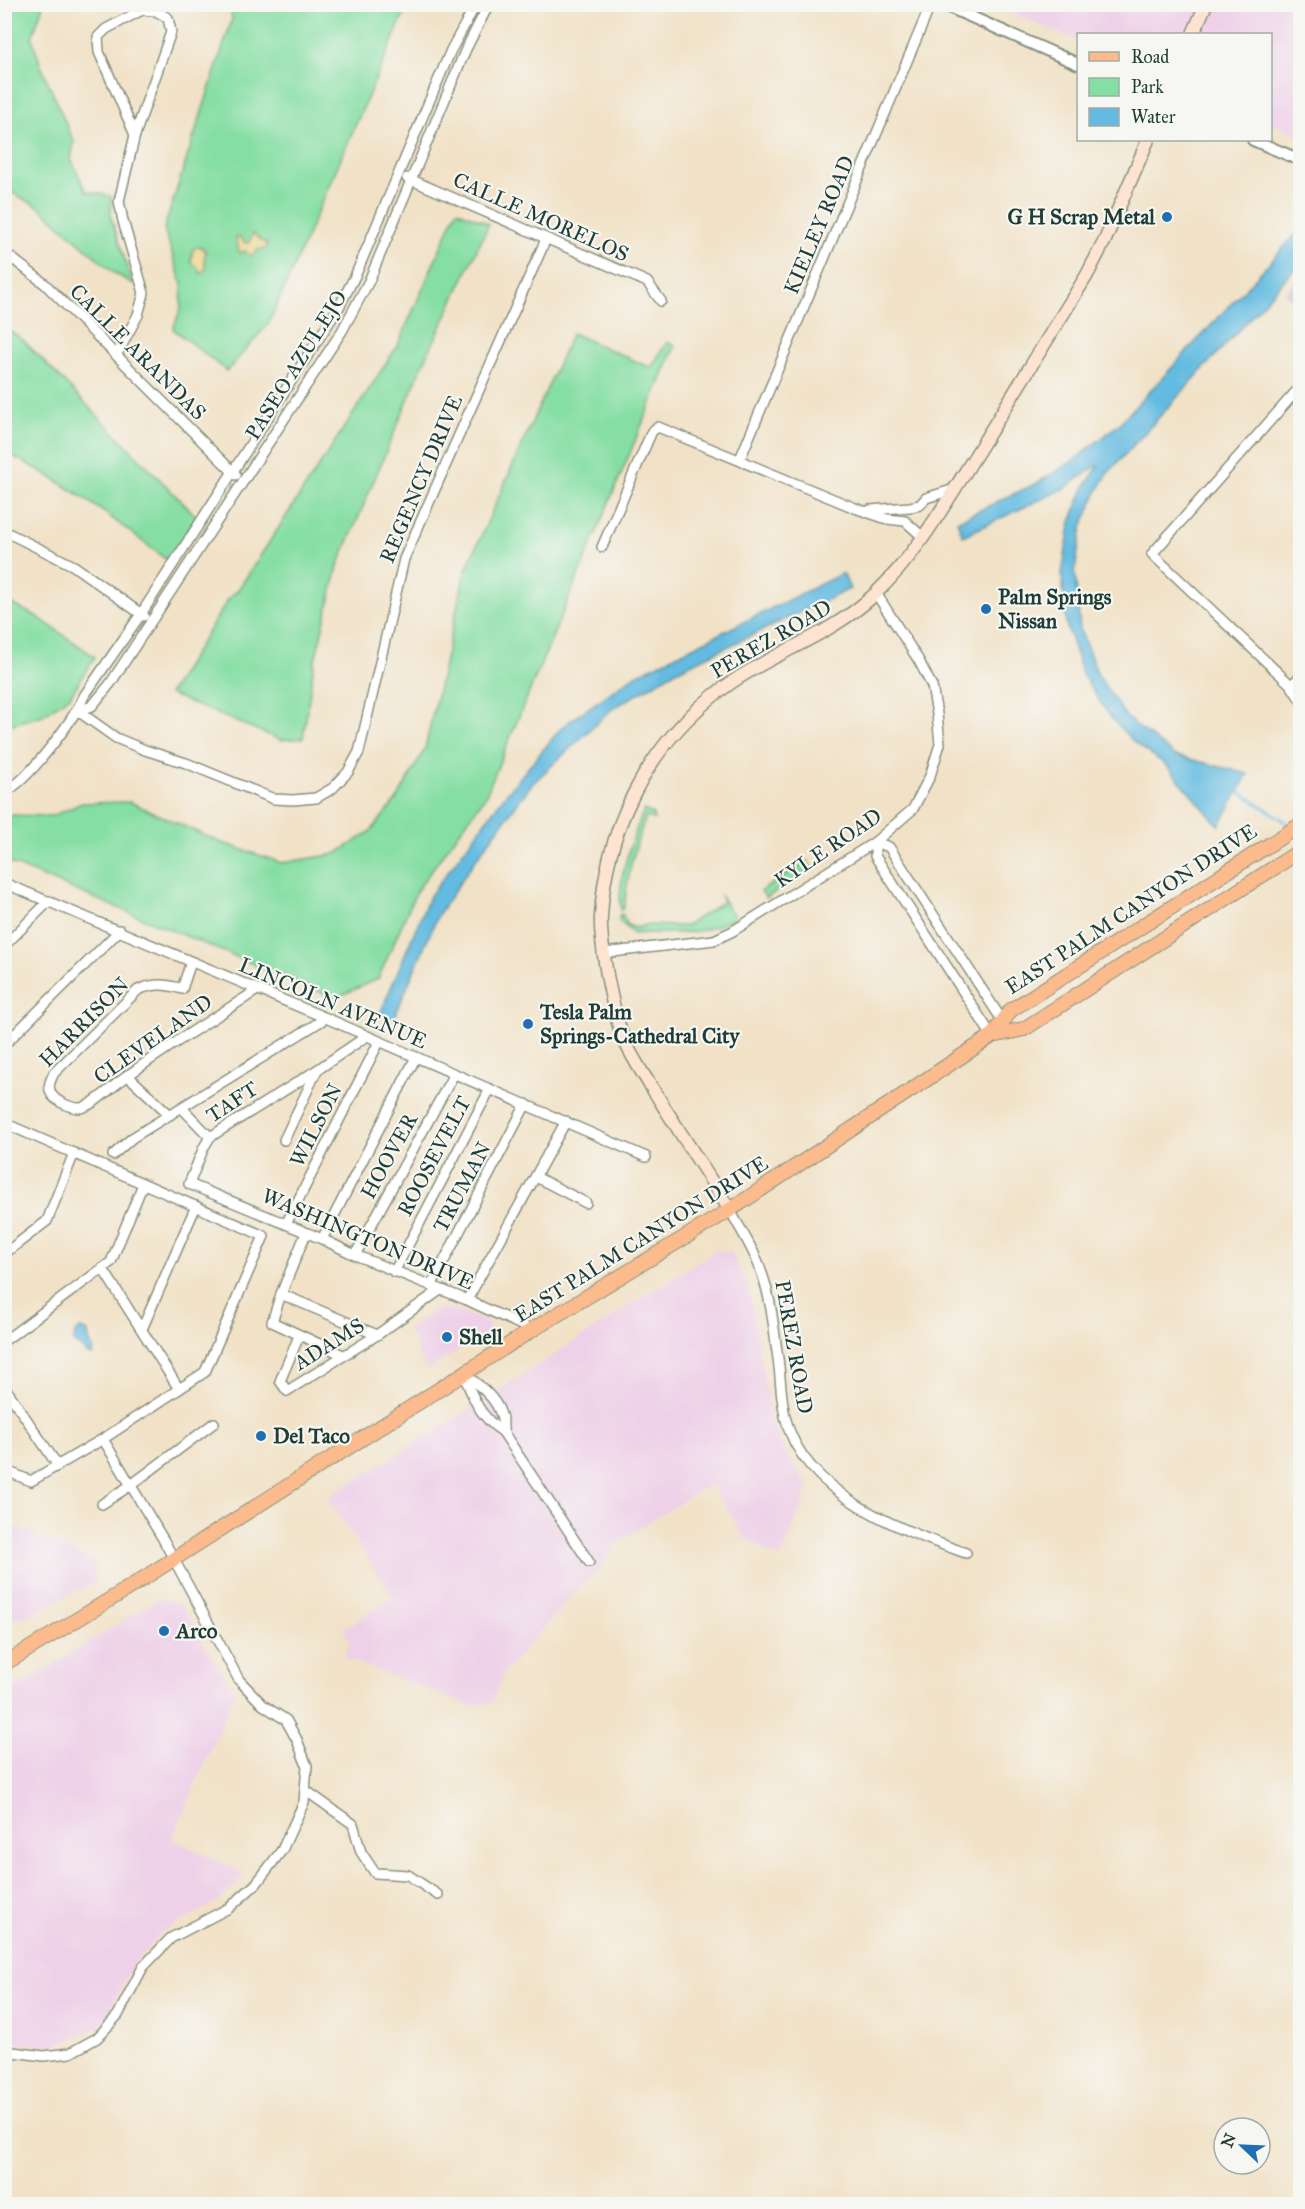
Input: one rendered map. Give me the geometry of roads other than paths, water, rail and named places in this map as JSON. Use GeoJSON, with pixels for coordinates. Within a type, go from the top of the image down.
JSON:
{"type":"FeatureCollection","features":[{"type":"Feature","properties":{"kind":"main road"},"geometry":{"type":"LineString","coordinates":[[1193,33],[1206,4]]}},
{"type":"Feature","properties":{"kind":"main road","name":"PEREZ ROAD"},"geometry":{"type":"LineString","coordinates":[[730,1210],[641,1070],[623,1037],[610,993],[603,953],[601,920],[604,881],[613,847],[636,788],[660,749],[686,720],[714,695],[745,674],[854,613],[876,593],[924,538],[1087,275],[1105,240],[1148,141]]}},
{"type":"Feature","properties":{"kind":"main road","name":"EAST PALM CANYON DRIVE"},"geometry":{"type":"LineString","coordinates":[[4,1664],[532,1330],[730,1210],[992,1036],[1011,1010],[1300,825]]}},
{"type":"Feature","properties":{"kind":"main road","name":"EAST PALM CANYON DRIVE"},"geometry":{"type":"LineString","coordinates":[[992,1036],[1024,1029],[1300,851]]}},
{"type":"Feature","properties":{"kind":"street","name":"PASEO AZULEJO"},"geometry":{"type":"LineString","coordinates":[[4,792],[10,790],[28,774],[78,711],[84,696],[141,614],[339,306],[356,274],[451,50],[476,4]]}},
{"type":"Feature","properties":{"kind":"street","name":"PASEO AZULEJO"},"geometry":{"type":"LineString","coordinates":[[78,711],[92,706],[110,684],[342,331],[369,281],[466,49],[489,4]]}},
{"type":"Feature","properties":{"kind":"street","name":"KIELEY ROAD"},"geometry":{"type":"LineString","coordinates":[[740,459],[931,4]]}},
{"type":"Feature","properties":{"kind":"street"},"geometry":{"type":"LineString","coordinates":[[942,4],[1077,64]]}},
{"type":"Feature","properties":{"kind":"street"},"geometry":{"type":"LineString","coordinates":[[117,354],[138,315],[144,293],[119,201],[135,135],[171,32],[168,18],[156,10],[142,10],[106,29],[98,37],[99,52],[135,135]]}},
{"type":"Feature","properties":{"kind":"street"},"geometry":{"type":"LineString","coordinates":[[1255,141],[1300,160]]}},
{"type":"Feature","properties":{"kind":"street","name":"CALLE MORELOS"},"geometry":{"type":"LineString","coordinates":[[399,175],[647,282],[661,301]]}},
{"type":"Feature","properties":{"kind":"street","name":"REGENCY DRIVE"},"geometry":{"type":"LineString","coordinates":[[78,711],[126,742],[186,763],[274,799],[316,798],[333,788],[348,772],[359,752],[404,559],[546,239]]}},
{"type":"Feature","properties":{"kind":"street","name":"CALLE ARANDAS"},"geometry":{"type":"LineString","coordinates":[[4,252],[45,284],[242,481]]}},
{"type":"Feature","properties":{"kind":"street"},"geometry":{"type":"LineString","coordinates":[[1300,387],[1152,554],[1291,685],[1300,699]]}},
{"type":"Feature","properties":{"kind":"street"},"geometry":{"type":"LineString","coordinates":[[602,547],[655,428],[658,427],[864,511],[887,519],[905,520],[924,538]]}},
{"type":"Feature","properties":{"kind":"street"},"geometry":{"type":"LineString","coordinates":[[864,511],[920,505],[926,498],[955,489]]}},
{"type":"Feature","properties":{"kind":"street"},"geometry":{"type":"LineString","coordinates":[[4,531],[74,566],[151,621]]}},
{"type":"Feature","properties":{"kind":"street","name":"KYLE ROAD"},"geometry":{"type":"LineString","coordinates":[[603,953],[714,940],[740,927],[876,842],[913,809],[930,776],[940,744],[938,714],[932,686],[876,593]]}},
{"type":"Feature","properties":{"kind":"street"},"geometry":{"type":"LineString","coordinates":[[1291,685],[1300,677]]}},
{"type":"Feature","properties":{"kind":"street"},"geometry":{"type":"LineString","coordinates":[[992,1036],[876,856],[876,842],[889,847],[1010,1033]]}},
{"type":"Feature","properties":{"kind":"street"},"geometry":{"type":"LineString","coordinates":[[4,895],[9,885]]}},
{"type":"Feature","properties":{"kind":"street","name":"LINCOLN AVENUE"},"geometry":{"type":"LineString","coordinates":[[9,885],[120,930],[646,1157]]}},
{"type":"Feature","properties":{"kind":"street"},"geometry":{"type":"LineString","coordinates":[[4,946],[49,902]]}},
{"type":"Feature","properties":{"kind":"street"},"geometry":{"type":"LineString","coordinates":[[4,1045],[120,930]]}},
{"type":"Feature","properties":{"kind":"street","name":"HARRISON"},"geometry":{"type":"LineString","coordinates":[[67,1105],[55,1100],[50,1092],[49,1082],[54,1074],[138,990],[150,985],[167,985],[182,989],[191,962]]}},
{"type":"Feature","properties":{"kind":"street","name":"CLEVELAND"},"geometry":{"type":"LineString","coordinates":[[67,1105],[80,1108],[92,1104],[128,1075],[257,990]]}},
{"type":"Feature","properties":{"kind":"street"},"geometry":{"type":"LineString","coordinates":[[113,1155],[132,1138],[326,1018]]}},
{"type":"Feature","properties":{"kind":"street","name":"TAFT"},"geometry":{"type":"LineString","coordinates":[[189,1184],[210,1137],[367,1036]]}},
{"type":"Feature","properties":{"kind":"street","name":"WILSON"},"geometry":{"type":"LineString","coordinates":[[286,1224],[379,1042]]}},
{"type":"Feature","properties":{"kind":"street"},"geometry":{"type":"LineString","coordinates":[[322,1239],[416,1058]]}},
{"type":"Feature","properties":{"kind":"street"},"geometry":{"type":"LineString","coordinates":[[284,1140],[317,1070]]}},
{"type":"Feature","properties":{"kind":"street","name":"HOOVER"},"geometry":{"type":"LineString","coordinates":[[355,1256],[454,1074]]}},
{"type":"Feature","properties":{"kind":"street"},"geometry":{"type":"LineString","coordinates":[[128,1075],[170,1114]]}},
{"type":"Feature","properties":{"kind":"street","name":"ROOSEVELT"},"geometry":{"type":"LineString","coordinates":[[394,1272],[490,1089]]}},
{"type":"Feature","properties":{"kind":"street","name":"TRUMAN"},"geometry":{"type":"LineString","coordinates":[[436,1288],[526,1104]]}},
{"type":"Feature","properties":{"kind":"street"},"geometry":{"type":"LineString","coordinates":[[182,1108],[210,1137]]}},
{"type":"Feature","properties":{"kind":"street"},"geometry":{"type":"LineString","coordinates":[[467,1300],[566,1121]]}},
{"type":"Feature","properties":{"kind":"street"},"geometry":{"type":"LineString","coordinates":[[4,1124],[264,1236],[205,1372],[103,1439],[31,1480],[4,1470]]}},
{"type":"Feature","properties":{"kind":"street"},"geometry":{"type":"LineString","coordinates":[[4,1254],[47,1221],[74,1153]]}},
{"type":"Feature","properties":{"kind":"street"},"geometry":{"type":"LineString","coordinates":[[536,1177],[586,1203]]}},
{"type":"Feature","properties":{"kind":"street"},"geometry":{"type":"LineString","coordinates":[[4,1341],[111,1262],[143,1184]]}},
{"type":"Feature","properties":{"kind":"street","name":"WASHINGTON DRIVE"},"geometry":{"type":"LineString","coordinates":[[189,1184],[322,1239],[355,1256],[467,1300],[532,1330]]}},
{"type":"Feature","properties":{"kind":"street"},"geometry":{"type":"LineString","coordinates":[[142,1329],[195,1206]]}},
{"type":"Feature","properties":{"kind":"street","name":"PEREZ ROAD"},"geometry":{"type":"LineString","coordinates":[[730,1210],[755,1256],[765,1283],[778,1353],[786,1421],[801,1454],[824,1480],[865,1510],[913,1534],[966,1553]]}},
{"type":"Feature","properties":{"kind":"street"},"geometry":{"type":"LineString","coordinates":[[306,1233],[272,1322],[343,1355]]}},
{"type":"Feature","properties":{"kind":"street"},"geometry":{"type":"LineString","coordinates":[[103,1269],[179,1389]]}},
{"type":"Feature","properties":{"kind":"street","name":"ADAMS"},"geometry":{"type":"LineString","coordinates":[[299,1336],[280,1382],[286,1391],[377,1335],[436,1288]]}},
{"type":"Feature","properties":{"kind":"street"},"geometry":{"type":"LineString","coordinates":[[281,1294],[377,1335]]}},
{"type":"Feature","properties":{"kind":"street"},"geometry":{"type":"LineString","coordinates":[[464,1374],[486,1389],[503,1415],[503,1432]]}},
{"type":"Feature","properties":{"kind":"street"},"geometry":{"type":"LineString","coordinates":[[464,1374],[473,1399],[487,1422],[503,1432],[589,1562]]}},
{"type":"Feature","properties":{"kind":"street"},"geometry":{"type":"LineString","coordinates":[[4,1386],[58,1466]]}},
{"type":"Feature","properties":{"kind":"street"},"geometry":{"type":"LineString","coordinates":[[102,1504],[214,1423]]}},
{"type":"Feature","properties":{"kind":"street"},"geometry":{"type":"LineString","coordinates":[[4,2049],[44,2056],[70,2053],[97,2038],[118,2015],[144,1966],[171,1938],[229,1908],[256,1884],[282,1850],[304,1802],[307,1766],[286,1720],[263,1705],[239,1680],[174,1558],[103,1439]]}},
{"type":"Feature","properties":{"kind":"street"},"geometry":{"type":"LineString","coordinates":[[305,1790],[353,1824],[361,1852],[375,1873],[408,1875],[438,1895]]}},
{"type":"Feature","properties":{"kind":"water"},"geometry":{"type":"Polygon","coordinates":[[[1300,230],[1300,263],[1108,473],[1082,527],[1075,571],[1080,630],[1099,677],[1127,718],[1174,755],[1248,774],[1219,826],[1167,766],[1134,742],[1110,717],[1083,676],[1066,624],[1062,574],[1070,525],[1084,488],[1098,467],[1096,466],[1065,488],[963,536],[957,521],[1037,483],[1073,461],[1119,424],[1300,230]]]}},
{"type":"Feature","properties":{"kind":"water"},"geometry":{"type":"Polygon","coordinates":[[[843,573],[850,589],[678,670],[612,709],[531,785],[438,915],[393,1020],[379,1016],[429,897],[502,799],[563,726],[634,676],[843,573]]]}},
{"type":"Feature","properties":{"kind":"water"},"geometry":{"type":"Polygon","coordinates":[[[81,1329],[88,1332],[94,1351],[92,1355],[74,1342],[75,1332],[81,1329]]]}},
{"type":"Feature","properties":{"kind":"waterway"},"geometry":{"type":"LineString","coordinates":[[1237,790],[1292,826]]}},
{"type":"Feature","properties":{"kind":"place","name":"G H Scrap Metal"},"geometry":{"type":"Point","coordinates":[1167,217]}},
{"type":"Feature","properties":{"kind":"place","name":"Palm Springs Nissan"},"geometry":{"type":"Point","coordinates":[986,609]}},
{"type":"Feature","properties":{"kind":"place","name":"Tesla Palm Springs-Cathedral City"},"geometry":{"type":"Point","coordinates":[528,1024]}},
{"type":"Feature","properties":{"kind":"place","name":"Shell"},"geometry":{"type":"Point","coordinates":[447,1337]}},
{"type":"Feature","properties":{"kind":"place","name":"Del Taco"},"geometry":{"type":"Point","coordinates":[261,1436]}},
{"type":"Feature","properties":{"kind":"place","name":"Arco"},"geometry":{"type":"Point","coordinates":[164,1631]}}]}
